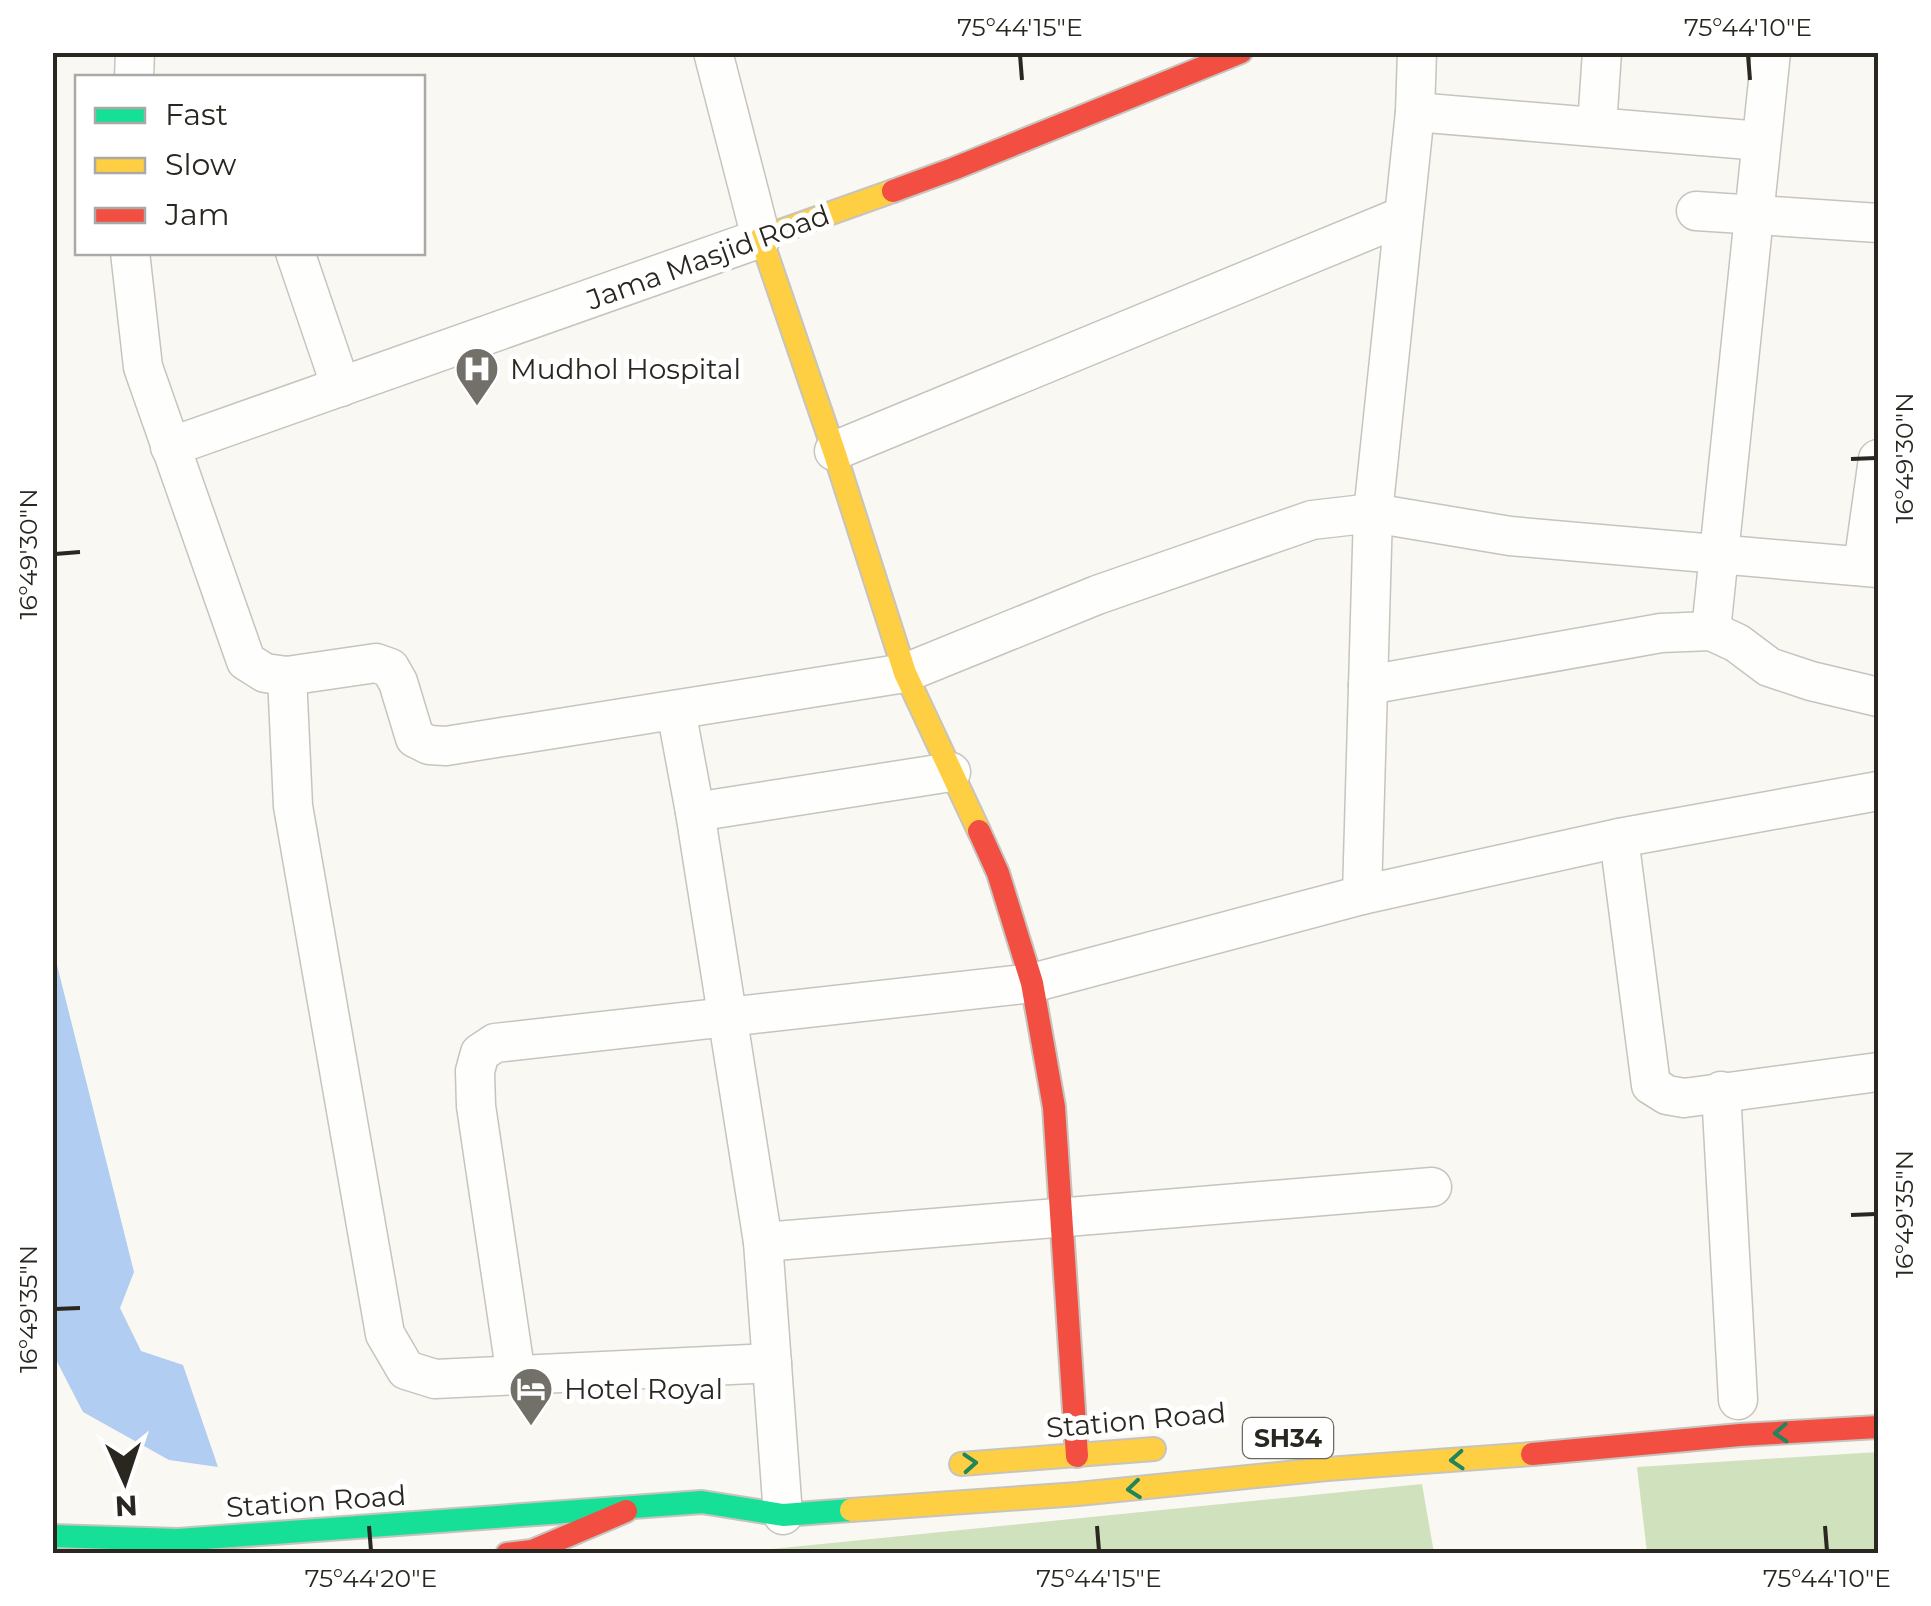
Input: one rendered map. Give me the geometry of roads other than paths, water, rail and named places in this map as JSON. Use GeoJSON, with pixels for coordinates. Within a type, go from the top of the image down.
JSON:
{"type":"FeatureCollection","features":[{"type":"Feature","properties":{"kind":"main road","name":"Jama Masjid Road"},"geometry":{"type":"LineString","coordinates":[[760,238],[954,169],[1240,52]]}},
{"type":"Feature","properties":{"kind":"main road"},"geometry":{"type":"LineString","coordinates":[[760,238],[906,673],[998,872],[1032,984],[1054,1108],[1077,1456]]}},
{"type":"Feature","properties":{"kind":"main road","name":"Station Road"},"geometry":{"type":"LineString","coordinates":[[702,1502],[783,1515],[1078,1494],[1740,1435],[1878,1427]]}},
{"type":"Feature","properties":{"kind":"main road","name":"Station Road"},"geometry":{"type":"LineString","coordinates":[[938,1466],[1174,1448]]}},
{"type":"Feature","properties":{"kind":"main road","name":"Station Road"},"geometry":{"type":"LineString","coordinates":[[52,1536],[178,1540],[633,1508],[702,1502],[773,1481]]}},
{"type":"Feature","properties":{"kind":"main road"},"geometry":{"type":"LineString","coordinates":[[507,1554],[532,1551],[633,1508]]}},
{"type":"Feature","properties":{"kind":"street"},"geometry":{"type":"LineString","coordinates":[[712,52],[760,238]]}},
{"type":"Feature","properties":{"kind":"street"},"geometry":{"type":"LineString","coordinates":[[1362,896],[1373,513],[1416,112],[1418,52]]}},
{"type":"Feature","properties":{"kind":"street"},"geometry":{"type":"LineString","coordinates":[[1597,126],[1602,52]]}},
{"type":"Feature","properties":{"kind":"street"},"geometry":{"type":"LineString","coordinates":[[1711,631],[1771,52]]}},
{"type":"Feature","properties":{"kind":"street"},"geometry":{"type":"LineString","coordinates":[[1416,112],[1761,141]]}},
{"type":"Feature","properties":{"kind":"street"},"geometry":{"type":"LineString","coordinates":[[1696,210],[1878,223]]}},
{"type":"Feature","properties":{"kind":"street"},"geometry":{"type":"LineString","coordinates":[[834,451],[1403,216]]}},
{"type":"Feature","properties":{"kind":"street","name":"Jama Masjid Road"},"geometry":{"type":"LineString","coordinates":[[170,447],[760,238]]}},
{"type":"Feature","properties":{"kind":"street"},"geometry":{"type":"LineString","coordinates":[[130,255],[143,367],[246,661],[266,673],[286,676],[376,663],[390,668],[398,682],[414,738],[429,745],[446,746],[906,673],[1097,595],[1312,520],[1373,513],[1510,536],[1871,567],[1878,459]]}},
{"type":"Feature","properties":{"kind":"street"},"geometry":{"type":"LineString","coordinates":[[296,255],[341,387]]}},
{"type":"Feature","properties":{"kind":"street"},"geometry":{"type":"LineString","coordinates":[[1369,670],[1411,677],[1661,633],[1711,631],[1737,643],[1769,667],[1878,698]]}},
{"type":"Feature","properties":{"kind":"street"},"geometry":{"type":"LineString","coordinates":[[286,676],[293,806],[385,1334],[406,1370],[434,1379],[772,1363]]}},
{"type":"Feature","properties":{"kind":"street"},"geometry":{"type":"LineString","coordinates":[[676,710],[763,1242],[772,1363],[773,1481],[783,1515]]}},
{"type":"Feature","properties":{"kind":"street"},"geometry":{"type":"LineString","coordinates":[[695,812],[951,772]]}},
{"type":"Feature","properties":{"kind":"street"},"geometry":{"type":"LineString","coordinates":[[516,1376],[476,1106],[475,1071],[480,1053],[494,1042],[1032,984],[1362,896],[1619,838],[1878,791]]}},
{"type":"Feature","properties":{"kind":"street"},"geometry":{"type":"LineString","coordinates":[[1619,838],[1651,1086],[1667,1096],[1684,1098],[1878,1072]]}},
{"type":"Feature","properties":{"kind":"street"},"geometry":{"type":"LineString","coordinates":[[1722,1092],[1738,1401]]}},
{"type":"Feature","properties":{"kind":"street"},"geometry":{"type":"LineString","coordinates":[[763,1242],[1432,1187]]}},
{"type":"Feature","properties":{"kind":"water"},"geometry":{"type":"Polygon","coordinates":[[[53,949],[134,1272],[120,1308],[141,1351],[183,1365],[218,1467],[169,1460],[83,1412],[53,1354],[53,949]]]}},
{"type":"Feature","properties":{"kind":"place","name":"Mudhol Hospital"},"geometry":{"type":"Point","coordinates":[477,407]}},
{"type":"Feature","properties":{"kind":"place","name":"Hotel Royal"},"geometry":{"type":"Point","coordinates":[531,1427]}}]}
